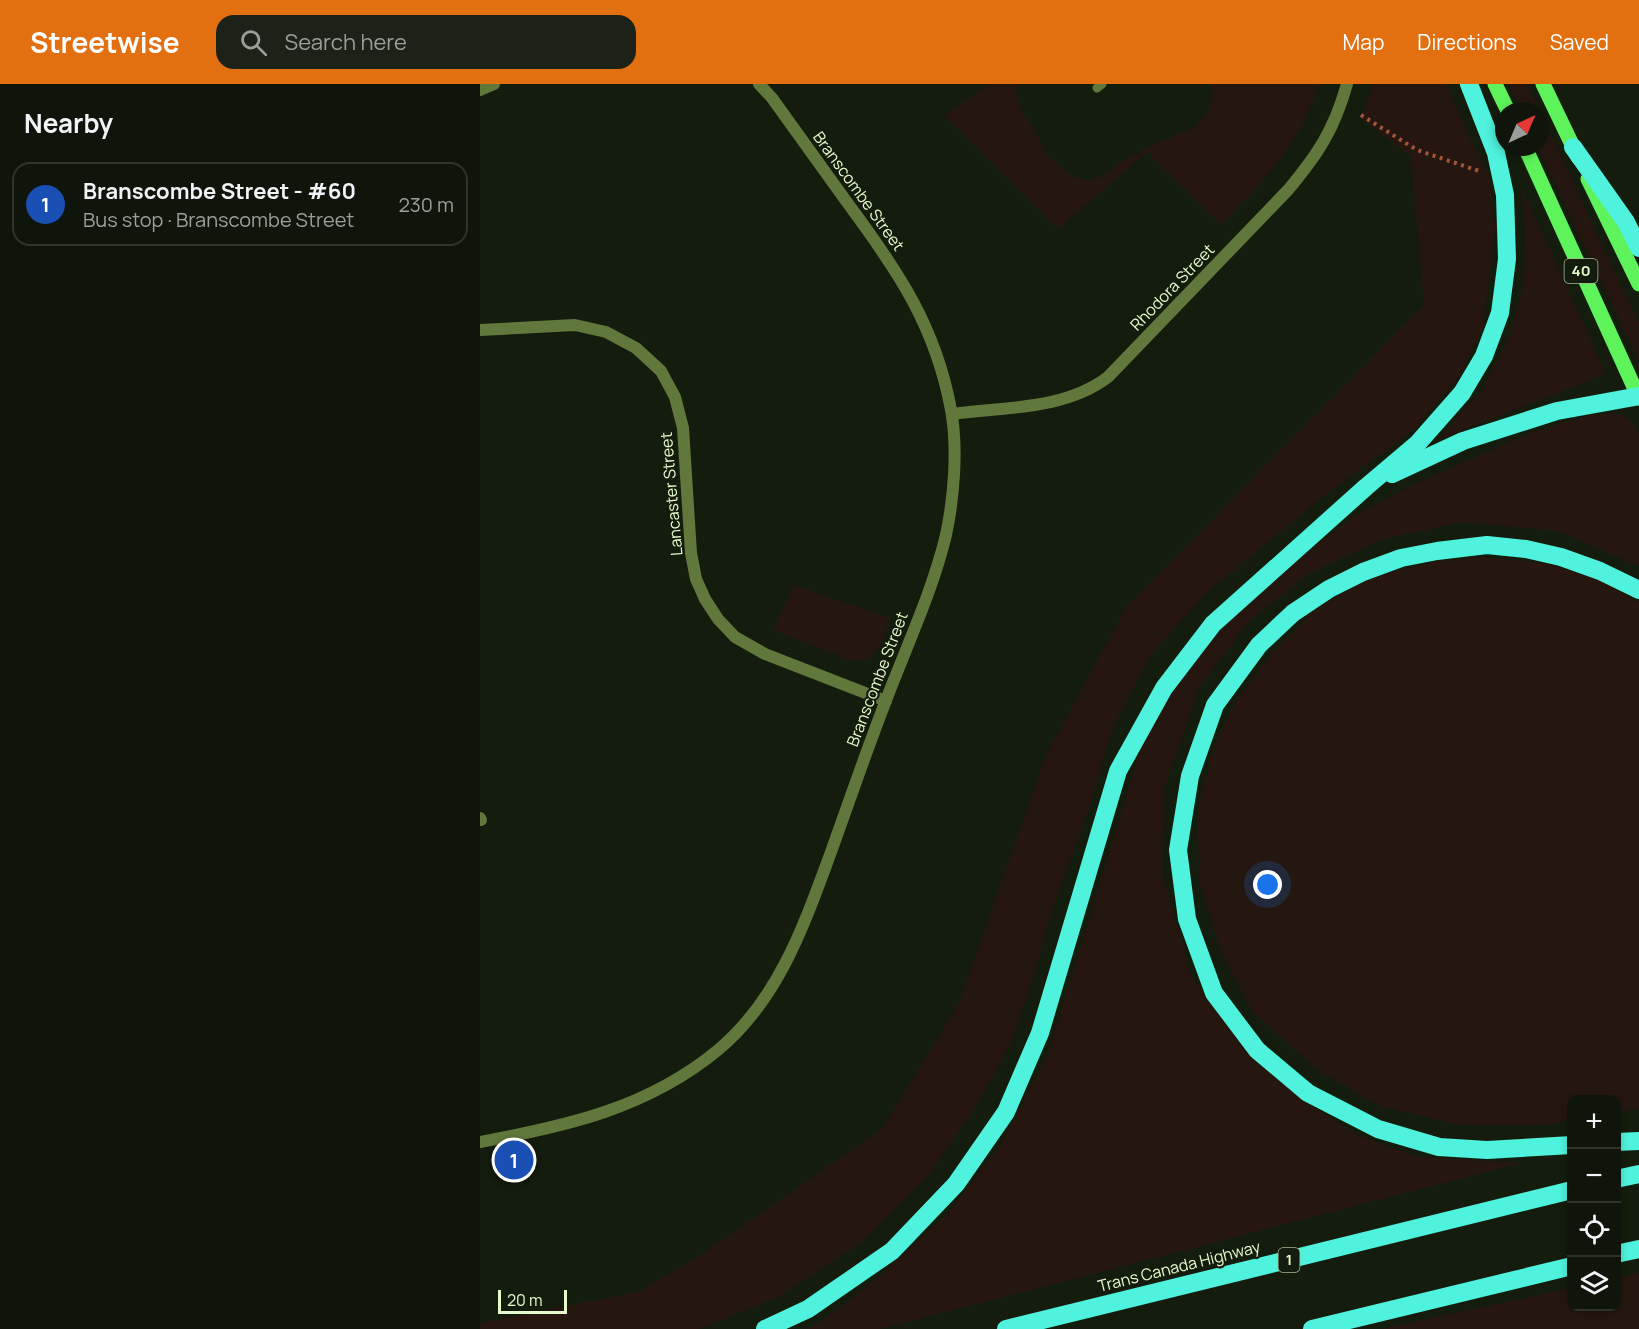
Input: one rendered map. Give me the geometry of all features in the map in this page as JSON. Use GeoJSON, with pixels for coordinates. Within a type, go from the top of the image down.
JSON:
{"type":"FeatureCollection","features":[{"type":"Feature","properties":{"kind":"highway"},"geometry":{"type":"LineString","coordinates":[[765,1329],[808,1309],[892,1251],[956,1184],[1006,1112],[1040,1033],[1119,771],[1164,688],[1213,624],[1418,443],[1462,393],[1484,356],[1500,313],[1507,259],[1504,195],[1496,153],[1468,84]]}},
{"type":"Feature","properties":{"kind":"highway"},"geometry":{"type":"LineString","coordinates":[[1573,147],[1626,222],[1639,248]]}},
{"type":"Feature","properties":{"kind":"highway"},"geometry":{"type":"LineString","coordinates":[[1366,487],[1463,441],[1557,411],[1639,397]]}},
{"type":"Feature","properties":{"kind":"highway"},"geometry":{"type":"LineString","coordinates":[[1567,1145],[1487,1150],[1439,1148],[1378,1129],[1308,1093],[1257,1050],[1214,993],[1187,919],[1178,850],[1190,776],[1215,705],[1259,645],[1293,613],[1329,589],[1363,572],[1401,558],[1487,545],[1526,549],[1561,557],[1600,571],[1639,590]]}},
{"type":"Feature","properties":{"kind":"highway"},"geometry":{"type":"LineString","coordinates":[[1621,1142],[1639,1141]]}},
{"type":"Feature","properties":{"kind":"highway"},"geometry":{"type":"LineString","coordinates":[[1621,1178],[1639,1174]]}},
{"type":"Feature","properties":{"kind":"highway","name":"Trans Canada Highway"},"geometry":{"type":"LineString","coordinates":[[1006,1329],[1567,1191]]}},
{"type":"Feature","properties":{"kind":"highway"},"geometry":{"type":"LineString","coordinates":[[1621,1253],[1639,1249]]}},
{"type":"Feature","properties":{"kind":"highway"},"geometry":{"type":"LineString","coordinates":[[1312,1329],[1567,1267]]}},
{"type":"Feature","properties":{"kind":"main road"},"geometry":{"type":"LineString","coordinates":[[1495,84],[1504,102]]}},
{"type":"Feature","properties":{"kind":"main road"},"geometry":{"type":"LineString","coordinates":[[1543,84],[1639,284]]}},
{"type":"Feature","properties":{"kind":"main road","name":"40"},"geometry":{"type":"LineString","coordinates":[[1529,156],[1639,397]]}},
{"type":"Feature","properties":{"kind":"street"},"geometry":{"type":"LineString","coordinates":[[480,90],[494,84]]}},
{"type":"Feature","properties":{"kind":"street","name":"Branscombe Street"},"geometry":{"type":"LineString","coordinates":[[480,1142],[595,1117],[669,1086],[719,1049],[742,1027],[761,1004],[790,957],[810,908],[933,580],[945,535],[951,506],[954,464],[952,414],[933,342],[907,287],[880,246],[772,98],[759,84]]}},
{"type":"Feature","properties":{"kind":"street","name":"Rhodora Street"},"geometry":{"type":"LineString","coordinates":[[952,414],[1066,399],[1089,390],[1108,377],[1301,174],[1326,139],[1338,115],[1347,84]]}},
{"type":"Feature","properties":{"kind":"street","name":"Lancaster Street"},"geometry":{"type":"LineString","coordinates":[[480,330],[575,325],[606,333],[636,348],[661,370],[675,397],[683,428],[691,553],[696,579],[718,619],[735,637],[765,654],[886,701]]}},
{"type":"Feature","properties":{"kind":"path"},"geometry":{"type":"LineString","coordinates":[[1361,115],[1417,150],[1482,171]]}},
{"type":"Feature","properties":{"kind":"shaded area"},"geometry":{"type":"Polygon","coordinates":[[[990,84],[1021,84],[1016,90],[1018,102],[1047,156],[1071,176],[1091,181],[1106,175],[1118,164],[1150,146],[1195,127],[1208,111],[1213,90],[1211,84],[1319,84],[1311,106],[1291,144],[1266,177],[1221,225],[1147,152],[1058,229],[944,115],[990,84]]]}},
{"type":"Feature","properties":{"kind":"shaded area"},"geometry":{"type":"Polygon","coordinates":[[[1373,84],[1446,84],[1468,135],[1489,175],[1495,228],[1483,329],[1459,376],[1415,429],[1326,494],[1212,588],[1151,654],[1114,725],[1011,1043],[975,1108],[930,1174],[863,1241],[780,1296],[699,1329],[480,1329],[480,1323],[641,1291],[702,1254],[882,1129],[959,1003],[1046,755],[1126,607],[1424,305],[1411,157],[1361,119],[1373,84]]]}},
{"type":"Feature","properties":{"kind":"shaded area"},"geometry":{"type":"Polygon","coordinates":[[[1508,84],[1527,84],[1535,102],[1517,102],[1508,84]]]}},
{"type":"Feature","properties":{"kind":"shaded area"},"geometry":{"type":"Polygon","coordinates":[[[1549,131],[1639,323],[1639,362],[1542,156],[1549,156],[1549,131]]]}},
{"type":"Feature","properties":{"kind":"shaded area"},"geometry":{"type":"Polygon","coordinates":[[[1522,188],[1606,374],[1438,440],[1484,387],[1510,334],[1523,287],[1526,242],[1522,188]]]}},
{"type":"Feature","properties":{"kind":"shaded area"},"geometry":{"type":"Polygon","coordinates":[[[1614,413],[1629,420],[1639,433],[1639,566],[1558,531],[1461,522],[1379,540],[1307,575],[1249,621],[1199,688],[1164,789],[1162,874],[1192,978],[1244,1048],[1301,1099],[1357,1135],[1419,1157],[1521,1163],[880,1329],[806,1329],[823,1320],[881,1275],[949,1212],[1001,1144],[1048,1054],[1140,750],[1168,693],[1212,634],[1276,576],[1354,516],[1417,483],[1533,432],[1589,415],[1614,413]]]}},
{"type":"Feature","properties":{"kind":"shaded area"},"geometry":{"type":"Polygon","coordinates":[[[1481,557],[1546,563],[1596,578],[1639,603],[1639,1109],[1621,1112],[1621,1095],[1567,1095],[1567,1121],[1546,1125],[1462,1125],[1379,1106],[1315,1068],[1252,1011],[1220,949],[1200,883],[1197,812],[1214,745],[1239,696],[1271,654],[1313,611],[1365,579],[1432,562],[1481,557]]]}},
{"type":"Feature","properties":{"kind":"shaded area"},"geometry":{"type":"Polygon","coordinates":[[[794,585],[890,618],[882,642],[874,654],[868,658],[851,660],[773,630],[794,585]]]}},
{"type":"Feature","properties":{"kind":"shaded area"},"geometry":{"type":"Polygon","coordinates":[[[1639,1273],[1639,1329],[1381,1329],[1567,1289],[1567,1311],[1621,1311],[1621,1277],[1639,1273]]]}},
{"type":"Feature","properties":{"kind":"place","name":"Branscombe Street - #60"},"geometry":{"type":"Point","coordinates":[514,1160]}}]}
